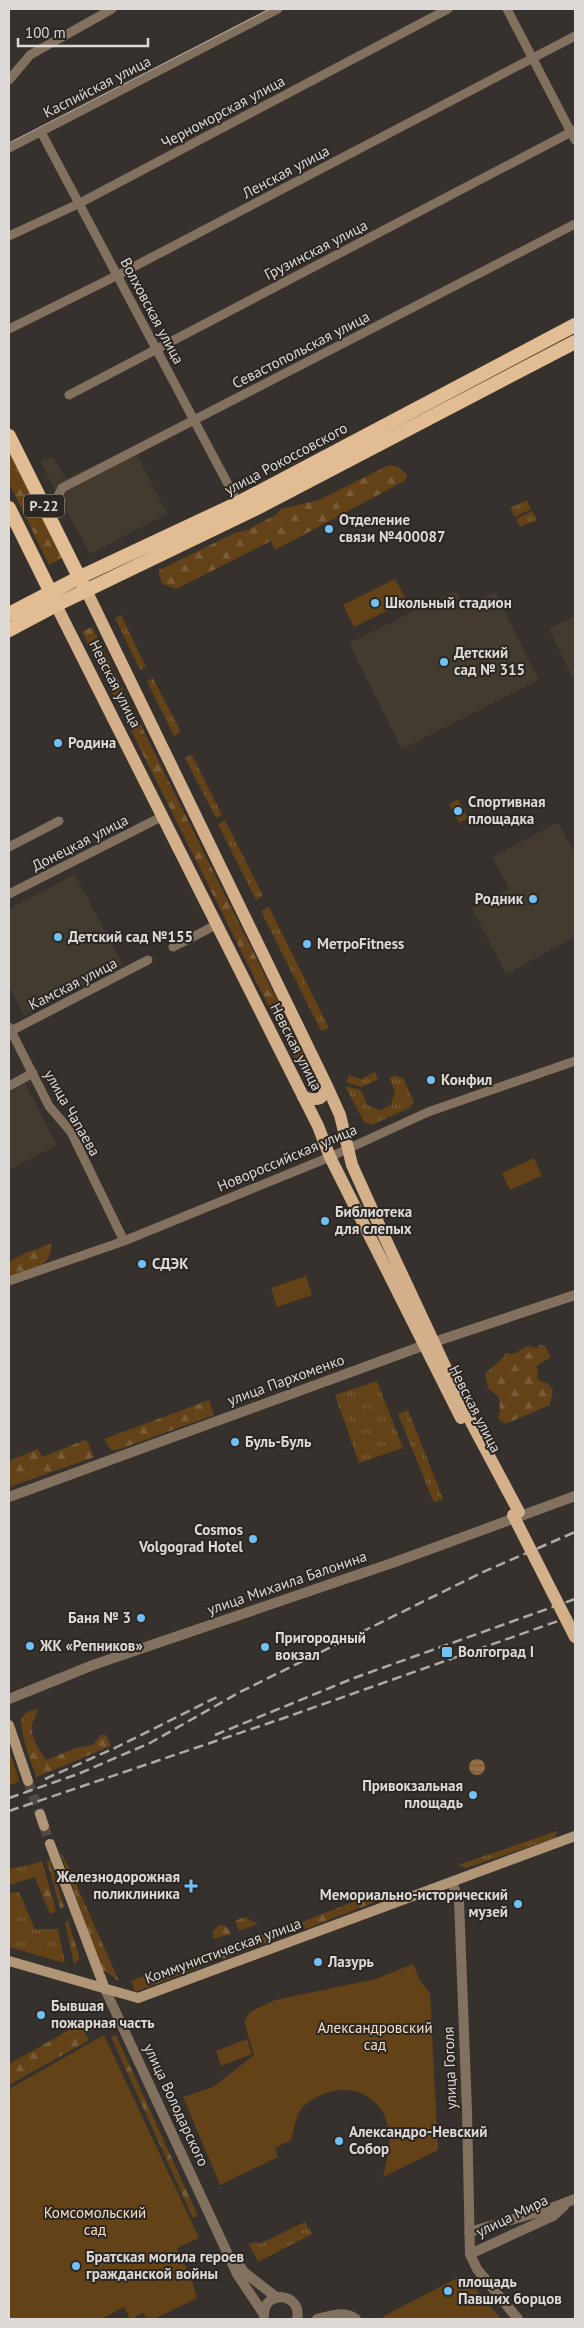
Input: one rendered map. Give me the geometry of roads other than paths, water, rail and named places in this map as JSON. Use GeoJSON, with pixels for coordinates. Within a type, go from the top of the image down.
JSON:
{"type":"FeatureCollection","features":[{"type":"Feature","properties":{"kind":"highway","name":"улица Рокоссовского"},"geometry":{"type":"LineString","coordinates":[[9,630],[80,577],[238,503],[575,325]]}},
{"type":"Feature","properties":{"kind":"highway","name":"улица Рокоссовского"},"geometry":{"type":"LineString","coordinates":[[9,614],[53,598],[86,590],[257,508],[575,342]]}},
{"type":"Feature","properties":{"kind":"highway","name":"Р-22"},"geometry":{"type":"LineString","coordinates":[[9,436],[86,590]]}},
{"type":"Feature","properties":{"kind":"highway","name":"Р-22"},"geometry":{"type":"LineString","coordinates":[[9,508],[53,598]]}},
{"type":"Feature","properties":{"kind":"main road","name":"Невская улица"},"geometry":{"type":"LineString","coordinates":[[86,590],[326,1084],[340,1115],[352,1165],[429,1344]]}},
{"type":"Feature","properties":{"kind":"main road","name":"Невская улица"},"geometry":{"type":"LineString","coordinates":[[53,598],[318,1126],[330,1157],[472,1424],[516,1514]]}},
{"type":"Feature","properties":{"kind":"main road"},"geometry":{"type":"LineString","coordinates":[[303,1097],[314,1100],[320,1099],[324,1096],[326,1084]]}},
{"type":"Feature","properties":{"kind":"main road"},"geometry":{"type":"LineString","coordinates":[[516,1514],[575,1620]]}},
{"type":"Feature","properties":{"kind":"main road"},"geometry":{"type":"LineString","coordinates":[[516,1514],[575,1637]]}},
{"type":"Feature","properties":{"kind":"main road"},"geometry":{"type":"LineString","coordinates":[[9,1726],[28,1781]]}},
{"type":"Feature","properties":{"kind":"main road"},"geometry":{"type":"LineString","coordinates":[[40,1814],[44,1826]]}},
{"type":"Feature","properties":{"kind":"main road","name":"Коммунистическая улица"},"geometry":{"type":"LineString","coordinates":[[9,1962],[138,1998],[575,1836]]}},
{"type":"Feature","properties":{"kind":"main road"},"geometry":{"type":"LineString","coordinates":[[50,1844],[105,1989]]}},
{"type":"Feature","properties":{"kind":"street"},"geometry":{"type":"LineString","coordinates":[[9,80],[30,55],[112,9]]}},
{"type":"Feature","properties":{"kind":"street","name":"Каспийская улица"},"geometry":{"type":"LineString","coordinates":[[9,148],[278,9]]}},
{"type":"Feature","properties":{"kind":"street","name":"Черноморская улица"},"geometry":{"type":"LineString","coordinates":[[9,236],[78,204],[448,9]]}},
{"type":"Feature","properties":{"kind":"street"},"geometry":{"type":"LineString","coordinates":[[506,9],[574,134]]}},
{"type":"Feature","properties":{"kind":"street","name":"Ленская улица"},"geometry":{"type":"LineString","coordinates":[[9,329],[118,276],[575,36]]}},
{"type":"Feature","properties":{"kind":"street","name":"Волховская улица"},"geometry":{"type":"LineString","coordinates":[[41,132],[238,503]]}},
{"type":"Feature","properties":{"kind":"street","name":"Грузинская улица"},"geometry":{"type":"LineString","coordinates":[[69,394],[574,134]]}},
{"type":"Feature","properties":{"kind":"street","name":"Севастопольская улица"},"geometry":{"type":"LineString","coordinates":[[44,506],[56,500],[62,488],[575,224]]}},
{"type":"Feature","properties":{"kind":"street","name":"Донецкая улица"},"geometry":{"type":"LineString","coordinates":[[9,894],[163,816]]}},
{"type":"Feature","properties":{"kind":"street"},"geometry":{"type":"LineString","coordinates":[[9,847],[59,821]]}},
{"type":"Feature","properties":{"kind":"street"},"geometry":{"type":"LineString","coordinates":[[174,947],[216,925]]}},
{"type":"Feature","properties":{"kind":"street","name":"Камская улица"},"geometry":{"type":"LineString","coordinates":[[10,1029],[148,960]]}},
{"type":"Feature","properties":{"kind":"street","name":"улица Чапаева"},"geometry":{"type":"LineString","coordinates":[[10,1029],[49,1106],[71,1132],[124,1241]]}},
{"type":"Feature","properties":{"kind":"street","name":"Новороссийская улица"},"geometry":{"type":"LineString","coordinates":[[9,1281],[124,1241],[330,1157],[428,1112],[575,1061]]}},
{"type":"Feature","properties":{"kind":"street"},"geometry":{"type":"LineString","coordinates":[[9,1086],[33,1073]]}},
{"type":"Feature","properties":{"kind":"street","name":"улица Пархоменко"},"geometry":{"type":"LineString","coordinates":[[9,1497],[429,1344],[575,1295]]}},
{"type":"Feature","properties":{"kind":"street","name":"улица Михаила Балонина"},"geometry":{"type":"LineString","coordinates":[[9,1699],[93,1665],[396,1562],[575,1496]]}},
{"type":"Feature","properties":{"kind":"street","name":"улица Гоголя"},"geometry":{"type":"LineString","coordinates":[[452,1882],[459,1901],[470,2254]]}},
{"type":"Feature","properties":{"kind":"street","name":"улица Володарского"},"geometry":{"type":"LineString","coordinates":[[105,1989],[219,2233]]}},
{"type":"Feature","properties":{"kind":"street","name":"улица Мира"},"geometry":{"type":"LineString","coordinates":[[469,2232],[571,2201]]}},
{"type":"Feature","properties":{"kind":"street","name":"улица Мира"},"geometry":{"type":"LineString","coordinates":[[470,2254],[553,2216],[571,2201]]}},
{"type":"Feature","properties":{"kind":"street"},"geometry":{"type":"LineString","coordinates":[[219,2233],[244,2272],[276,2297]]}},
{"type":"Feature","properties":{"kind":"street"},"geometry":{"type":"LineString","coordinates":[[219,2233],[237,2274],[263,2317]]}},
{"type":"Feature","properties":{"kind":"street"},"geometry":{"type":"LineString","coordinates":[[470,2254],[477,2269],[518,2319]]}},
{"type":"Feature","properties":{"kind":"street"},"geometry":{"type":"LineString","coordinates":[[263,2317],[268,2301],[284,2296],[293,2302],[297,2308],[297,2319]]}},
{"type":"Feature","properties":{"kind":"street"},"geometry":{"type":"LineString","coordinates":[[317,2319],[340,2314],[349,2315],[356,2319]]}},
{"type":"Feature","properties":{"kind":"tunnel"},"geometry":{"type":"LineString","coordinates":[[28,1781],[40,1814]]}},
{"type":"Feature","properties":{"kind":"tunnel"},"geometry":{"type":"LineString","coordinates":[[44,1826],[50,1844]]}},
{"type":"Feature","properties":{"kind":"tram line"},"geometry":{"type":"LineString","coordinates":[[9,143],[270,9]]}},
{"type":"Feature","properties":{"kind":"railway"},"geometry":{"type":"LineString","coordinates":[[9,1798],[78,1774],[150,1743],[240,1692],[481,1573],[575,1532]]}},
{"type":"Feature","properties":{"kind":"railway"},"geometry":{"type":"LineString","coordinates":[[215,1735],[354,1678],[575,1599]]}},
{"type":"Feature","properties":{"kind":"railway"},"geometry":{"type":"LineString","coordinates":[[9,1811],[284,1718],[575,1615]]}},
{"type":"Feature","properties":{"kind":"railway"},"geometry":{"type":"LineString","coordinates":[[45,1779],[115,1748],[221,1695]]}},
{"type":"Feature","properties":{"kind":"place","name":"Отделение связи №400087"},"geometry":{"type":"Point","coordinates":[329,529]}},
{"type":"Feature","properties":{"kind":"place","name":"Школьный стадион"},"geometry":{"type":"Point","coordinates":[375,603]}},
{"type":"Feature","properties":{"kind":"place","name":"Детский сад № 315"},"geometry":{"type":"Point","coordinates":[444,662]}},
{"type":"Feature","properties":{"kind":"place","name":"Родина"},"geometry":{"type":"Point","coordinates":[58,743]}},
{"type":"Feature","properties":{"kind":"place","name":"Спортивная площадка"},"geometry":{"type":"Point","coordinates":[458,811]}},
{"type":"Feature","properties":{"kind":"place","name":"Родник"},"geometry":{"type":"Point","coordinates":[533,899]}},
{"type":"Feature","properties":{"kind":"place","name":"Детский сад №155"},"geometry":{"type":"Point","coordinates":[58,937]}},
{"type":"Feature","properties":{"kind":"place","name":"МетроFitness"},"geometry":{"type":"Point","coordinates":[307,944]}},
{"type":"Feature","properties":{"kind":"place","name":"Конфил"},"geometry":{"type":"Point","coordinates":[431,1080]}},
{"type":"Feature","properties":{"kind":"place","name":"Библиотека для слепых"},"geometry":{"type":"Point","coordinates":[325,1221]}},
{"type":"Feature","properties":{"kind":"place","name":"СДЭК"},"geometry":{"type":"Point","coordinates":[142,1264]}},
{"type":"Feature","properties":{"kind":"place","name":"Буль-Буль"},"geometry":{"type":"Point","coordinates":[235,1442]}},
{"type":"Feature","properties":{"kind":"place","name":"Cosmos Volgograd Hotel"},"geometry":{"type":"Point","coordinates":[253,1539]}},
{"type":"Feature","properties":{"kind":"place","name":"Баня № 3"},"geometry":{"type":"Point","coordinates":[141,1618]}},
{"type":"Feature","properties":{"kind":"place","name":"ЖК «Репников»"},"geometry":{"type":"Point","coordinates":[30,1646]}},
{"type":"Feature","properties":{"kind":"place","name":"Пригородный вокзал"},"geometry":{"type":"Point","coordinates":[265,1647]}},
{"type":"Feature","properties":{"kind":"place","name":"Волгоград I"},"geometry":{"type":"Point","coordinates":[447,1652]}},
{"type":"Feature","properties":{"kind":"place","name":"Привокзальная площадь"},"geometry":{"type":"Point","coordinates":[473,1795]}},
{"type":"Feature","properties":{"kind":"place","name":"Железнодорожная поликлиника"},"geometry":{"type":"Point","coordinates":[191,1886]}},
{"type":"Feature","properties":{"kind":"place","name":"Мемориально-исторический музей"},"geometry":{"type":"Point","coordinates":[518,1904]}},
{"type":"Feature","properties":{"kind":"place","name":"Лазурь"},"geometry":{"type":"Point","coordinates":[318,1962]}},
{"type":"Feature","properties":{"kind":"place","name":"Бывшая пожарная часть"},"geometry":{"type":"Point","coordinates":[41,2015]}},
{"type":"Feature","properties":{"kind":"place","name":"Александро-Невский Собор"},"geometry":{"type":"Point","coordinates":[339,2141]}},
{"type":"Feature","properties":{"kind":"place","name":"Братская могила героев гражданской войны"},"geometry":{"type":"Point","coordinates":[76,2266]}},
{"type":"Feature","properties":{"kind":"place","name":"площадь Павших борцов"},"geometry":{"type":"Point","coordinates":[448,2291]}},
{"type":"Feature","properties":{"kind":"park label","name":"Александровский сад"},"geometry":{"type":"Point","coordinates":[375,2036]}},
{"type":"Feature","properties":{"kind":"park label","name":"Комсомольский сад"},"geometry":{"type":"Point","coordinates":[95,2222]}}]}
